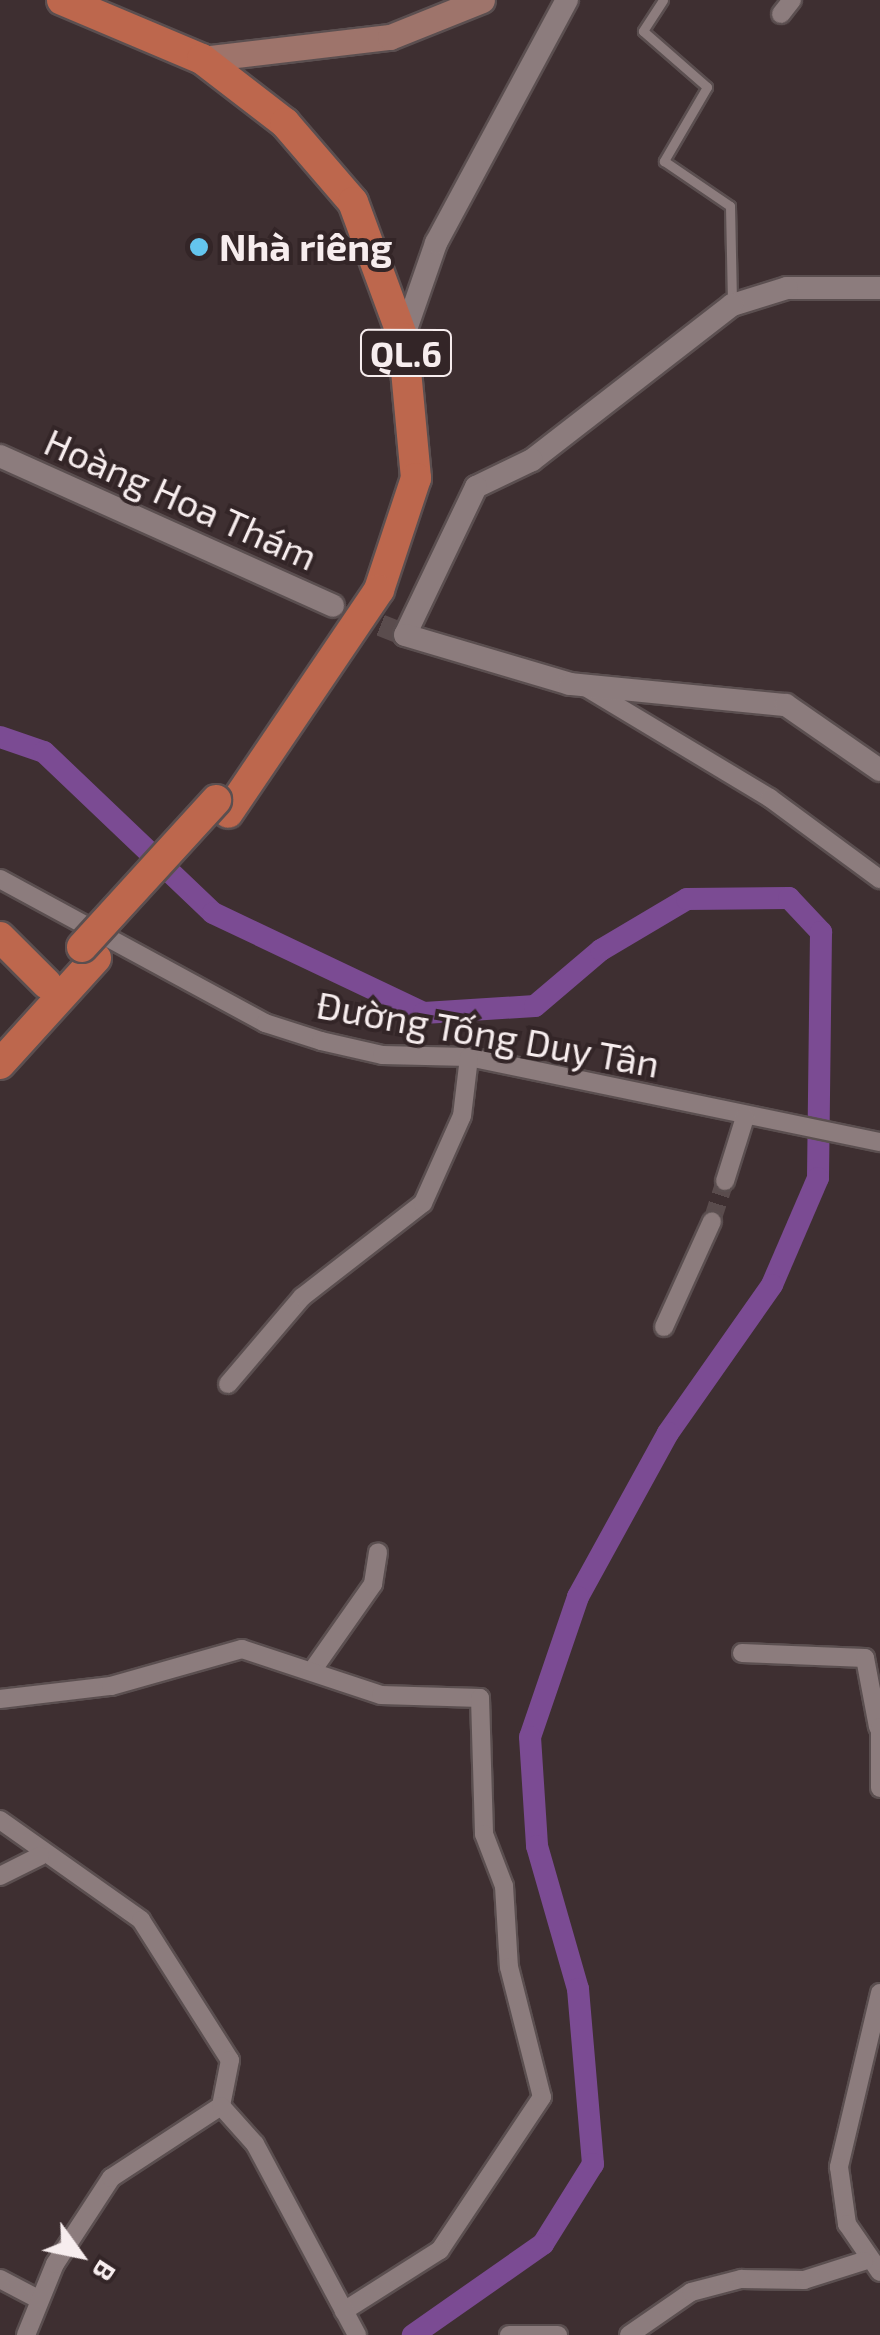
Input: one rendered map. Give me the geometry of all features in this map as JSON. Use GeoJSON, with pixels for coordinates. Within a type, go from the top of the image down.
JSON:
{"type":"FeatureCollection","features":[{"type":"Feature","properties":{"kind":"highway","name":"QL.6"},"geometry":{"type":"LineString","coordinates":[[0,1064],[89,952],[222,807],[312,697],[379,590],[416,478],[403,338],[352,202],[285,123],[202,59],[62,0]]}},
{"type":"Feature","properties":{"kind":"highway"},"geometry":{"type":"LineString","coordinates":[[0,937],[47,984]]}},
{"type":"Feature","properties":{"kind":"highway","name":"QL.6"},"geometry":{"type":"LineString","coordinates":[[0,1036],[47,984],[89,952]]}},
{"type":"Feature","properties":{"kind":"main road"},"geometry":{"type":"LineString","coordinates":[[202,59],[390,36],[482,0]]}},
{"type":"Feature","properties":{"kind":"street"},"geometry":{"type":"LineString","coordinates":[[403,338],[436,243],[567,0]]}},
{"type":"Feature","properties":{"kind":"street"},"geometry":{"type":"LineString","coordinates":[[879,769],[786,705],[582,685],[404,635],[464,497],[532,460],[732,305],[787,288],[880,288]]}},
{"type":"Feature","properties":{"kind":"street","name":"Hoàng Hoa Thám"},"geometry":{"type":"LineString","coordinates":[[0,456],[333,606]]}},
{"type":"Feature","properties":{"kind":"street"},"geometry":{"type":"LineString","coordinates":[[582,685],[826,835],[880,879]]}},
{"type":"Feature","properties":{"kind":"street","name":"Đường Tống Duy Tân"},"geometry":{"type":"LineString","coordinates":[[0,878],[264,1023],[382,1055],[469,1057],[880,1142]]}},
{"type":"Feature","properties":{"kind":"street"},"geometry":{"type":"LineString","coordinates":[[228,1384],[302,1297],[423,1203],[462,1116],[469,1057]]}},
{"type":"Feature","properties":{"kind":"street"},"geometry":{"type":"LineString","coordinates":[[725,1180],[745,1116]]}},
{"type":"Feature","properties":{"kind":"street"},"geometry":{"type":"LineString","coordinates":[[664,1328],[712,1221]]}},
{"type":"Feature","properties":{"kind":"street"},"geometry":{"type":"LineString","coordinates":[[314,1668],[374,1584],[378,1552]]}},
{"type":"Feature","properties":{"kind":"street"},"geometry":{"type":"LineString","coordinates":[[0,1699],[111,1686],[242,1649],[314,1668],[380,1694],[480,1698],[484,1834],[504,1886],[510,1968],[542,2097],[440,2250],[344,2311]]}},
{"type":"Feature","properties":{"kind":"street"},"geometry":{"type":"LineString","coordinates":[[742,1654],[865,1658],[879,1727],[880,1788]]}},
{"type":"Feature","properties":{"kind":"street"},"geometry":{"type":"LineString","coordinates":[[0,1820],[40,1856],[109,1890],[152,1934],[230,2060],[221,2106],[111,2178],[38,2299],[26,2335]]}},
{"type":"Feature","properties":{"kind":"street"},"geometry":{"type":"LineString","coordinates":[[0,1876],[40,1856]]}},
{"type":"Feature","properties":{"kind":"street"},"geometry":{"type":"LineString","coordinates":[[629,2335],[692,2292],[741,2279],[804,2280],[872,2267],[847,2224],[839,2167],[880,1993]]}},
{"type":"Feature","properties":{"kind":"street"},"geometry":{"type":"LineString","coordinates":[[221,2106],[254,2144],[356,2334]]}},
{"type":"Feature","properties":{"kind":"street"},"geometry":{"type":"LineString","coordinates":[[0,2280],[38,2299]]}},
{"type":"Feature","properties":{"kind":"street"},"geometry":{"type":"LineString","coordinates":[[509,2335],[558,2335]]}},
{"type":"Feature","properties":{"kind":"lane"},"geometry":{"type":"LineString","coordinates":[[663,0],[643,31],[707,87],[664,161],[668,172],[730,206],[732,305]]}},
{"type":"Feature","properties":{"kind":"waterway"},"geometry":{"type":"LineString","coordinates":[[0,737],[44,752],[213,913],[424,1013],[535,1006],[601,950],[687,899],[789,898],[821,932],[818,1178],[772,1285],[668,1433],[578,1597],[530,1737],[537,1846],[578,1989],[593,2164],[543,2244],[413,2335]]}},
{"type":"Feature","properties":{"kind":"tunnel"},"geometry":{"type":"LineString","coordinates":[[350,613],[405,635]]}},
{"type":"Feature","properties":{"kind":"tunnel"},"geometry":{"type":"LineString","coordinates":[[712,1221],[725,1181]]}},
{"type":"Feature","properties":{"kind":"place","name":"Nhà riêng"},"geometry":{"type":"Point","coordinates":[199,247]}}]}
